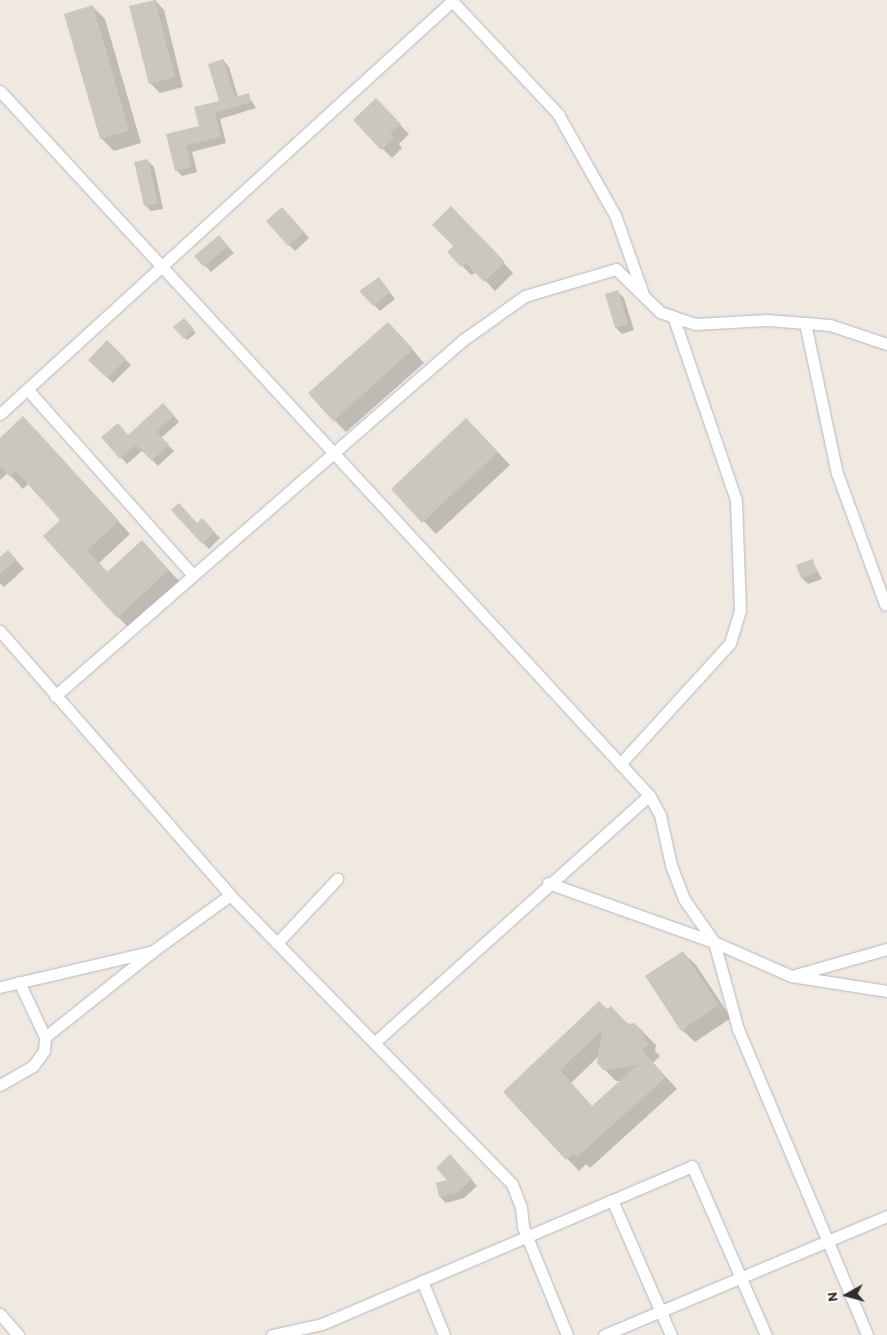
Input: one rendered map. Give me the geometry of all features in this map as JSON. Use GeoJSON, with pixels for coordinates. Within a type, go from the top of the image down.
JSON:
{"type":"FeatureCollection","features":[{"type":"Feature","properties":{"kind":"street"},"geometry":{"type":"LineString","coordinates":[[0,414],[453,1],[558,114],[615,215],[643,296]]}},
{"type":"Feature","properties":{"kind":"street"},"geometry":{"type":"LineString","coordinates":[[0,91],[164,266],[333,453],[649,795],[660,815],[671,865],[684,899],[714,942],[738,1029],[826,1242],[867,1335]]}},
{"type":"Feature","properties":{"kind":"street"},"geometry":{"type":"LineString","coordinates":[[55,696],[463,340],[524,296],[616,269],[660,312],[695,324],[767,320],[830,325],[887,344]]}},
{"type":"Feature","properties":{"kind":"street"},"geometry":{"type":"LineString","coordinates":[[620,764],[730,643],[740,610],[736,500],[673,316]]}},
{"type":"Feature","properties":{"kind":"street"},"geometry":{"type":"LineString","coordinates":[[805,323],[836,474],[885,604]]}},
{"type":"Feature","properties":{"kind":"street"},"geometry":{"type":"LineString","coordinates":[[27,390],[193,575]]}},
{"type":"Feature","properties":{"kind":"street"},"geometry":{"type":"LineString","coordinates":[[0,631],[230,895],[512,1184],[521,1207],[526,1236],[567,1335]]}},
{"type":"Feature","properties":{"kind":"street"},"geometry":{"type":"LineString","coordinates":[[375,1042],[548,883],[649,795]]}},
{"type":"Feature","properties":{"kind":"street"},"geometry":{"type":"LineString","coordinates":[[277,943],[337,878]]}},
{"type":"Feature","properties":{"kind":"street"},"geometry":{"type":"LineString","coordinates":[[548,883],[714,942],[791,976],[887,991]]}},
{"type":"Feature","properties":{"kind":"street"},"geometry":{"type":"LineString","coordinates":[[45,1037],[153,951],[230,895]]}},
{"type":"Feature","properties":{"kind":"street"},"geometry":{"type":"LineString","coordinates":[[791,976],[887,949]]}},
{"type":"Feature","properties":{"kind":"street"},"geometry":{"type":"LineString","coordinates":[[0,987],[153,951]]}},
{"type":"Feature","properties":{"kind":"street"},"geometry":{"type":"LineString","coordinates":[[0,1084],[33,1066],[44,1051],[45,1037],[18,982]]}},
{"type":"Feature","properties":{"kind":"street"},"geometry":{"type":"LineString","coordinates":[[272,1335],[322,1324],[692,1166],[766,1335]]}},
{"type":"Feature","properties":{"kind":"street"},"geometry":{"type":"LineString","coordinates":[[612,1200],[672,1335]]}},
{"type":"Feature","properties":{"kind":"street"},"geometry":{"type":"LineString","coordinates":[[604,1335],[887,1216]]}},
{"type":"Feature","properties":{"kind":"street"},"geometry":{"type":"LineString","coordinates":[[422,1281],[444,1335]]}},
{"type":"Feature","properties":{"kind":"street"},"geometry":{"type":"LineString","coordinates":[[0,1314],[18,1335]]}},
{"type":"Feature","properties":{"kind":"street"},"geometry":{"type":"LineString","coordinates":[[322,1324],[326,1335]]}},
{"type":"Feature","properties":{"kind":"building"},"geometry":{"type":"Polygon","coordinates":[[[155,0],[175,77],[149,84],[129,6],[155,0]]]}},
{"type":"Feature","properties":{"kind":"building"},"geometry":{"type":"Polygon","coordinates":[[[93,5],[129,131],[100,139],[64,14],[93,5]]]}},
{"type":"Feature","properties":{"kind":"building"},"geometry":{"type":"Polygon","coordinates":[[[223,59],[235,97],[249,93],[251,102],[215,113],[221,137],[186,146],[192,167],[175,171],[166,134],[199,126],[194,107],[219,101],[208,64],[223,59]]]}},
{"type":"Feature","properties":{"kind":"building"},"geometry":{"type":"Polygon","coordinates":[[[376,98],[401,124],[390,134],[394,138],[381,150],[353,120],[376,98]]]}},
{"type":"Feature","properties":{"kind":"building"},"geometry":{"type":"Polygon","coordinates":[[[148,159],[158,203],[144,206],[134,162],[148,159]]]}},
{"type":"Feature","properties":{"kind":"building"},"geometry":{"type":"Polygon","coordinates":[[[451,206],[505,262],[484,282],[466,263],[461,267],[447,252],[453,246],[432,225],[451,206]]]}},
{"type":"Feature","properties":{"kind":"building"},"geometry":{"type":"Polygon","coordinates":[[[282,207],[304,232],[288,246],[266,221],[282,207]]]}},
{"type":"Feature","properties":{"kind":"building"},"geometry":{"type":"Polygon","coordinates":[[[219,235],[228,246],[204,267],[194,256],[219,235]]]}},
{"type":"Feature","properties":{"kind":"building"},"geometry":{"type":"Polygon","coordinates":[[[379,277],[390,292],[373,306],[359,291],[379,277]]]}},
{"type":"Feature","properties":{"kind":"building"},"geometry":{"type":"Polygon","coordinates":[[[618,290],[628,324],[615,328],[605,294],[618,290]]]}},
{"type":"Feature","properties":{"kind":"building"},"geometry":{"type":"Polygon","coordinates":[[[184,318],[194,329],[184,339],[173,327],[184,318]]]}},
{"type":"Feature","properties":{"kind":"building"},"geometry":{"type":"Polygon","coordinates":[[[388,322],[413,349],[333,421],[308,393],[388,322]]]}},
{"type":"Feature","properties":{"kind":"building"},"geometry":{"type":"Polygon","coordinates":[[[107,340],[126,359],[107,378],[88,360],[107,340]]]}},
{"type":"Feature","properties":{"kind":"building"},"geometry":{"type":"Polygon","coordinates":[[[163,403],[174,415],[156,432],[169,444],[152,461],[136,445],[120,459],[101,437],[118,423],[128,435],[163,403]]]}},
{"type":"Feature","properties":{"kind":"building"},"geometry":{"type":"Polygon","coordinates":[[[23,416],[119,521],[87,550],[107,572],[142,540],[169,570],[117,618],[43,536],[60,520],[16,471],[10,477],[0,466],[0,438],[23,416]]]}},
{"type":"Feature","properties":{"kind":"building"},"geometry":{"type":"Polygon","coordinates":[[[466,418],[498,452],[422,523],[391,489],[466,418]]]}},
{"type":"Feature","properties":{"kind":"building"},"geometry":{"type":"Polygon","coordinates":[[[179,503],[197,523],[202,518],[215,532],[202,544],[171,510],[179,503]]]}},
{"type":"Feature","properties":{"kind":"building"},"geometry":{"type":"Polygon","coordinates":[[[8,550],[17,560],[0,574],[0,557],[8,550]]]}},
{"type":"Feature","properties":{"kind":"building"},"geometry":{"type":"Polygon","coordinates":[[[813,559],[817,573],[801,578],[796,565],[813,559]]]}},
{"type":"Feature","properties":{"kind":"building"},"geometry":{"type":"Polygon","coordinates":[[[683,951],[719,1005],[681,1031],[645,976],[683,951]]]}},
{"type":"Feature","properties":{"kind":"building"},"geometry":{"type":"Polygon","coordinates":[[[599,1001],[607,1009],[611,1006],[628,1024],[634,1023],[644,1032],[644,1037],[649,1044],[642,1050],[666,1077],[577,1157],[574,1153],[566,1160],[503,1092],[599,1001]],[[602,1030],[560,1070],[592,1106],[637,1065],[603,1070],[597,1063],[602,1030]]]}},
{"type":"Feature","properties":{"kind":"building"},"geometry":{"type":"Polygon","coordinates":[[[450,1154],[472,1179],[457,1193],[439,1197],[436,1183],[447,1180],[436,1168],[450,1154]]]}}]}
